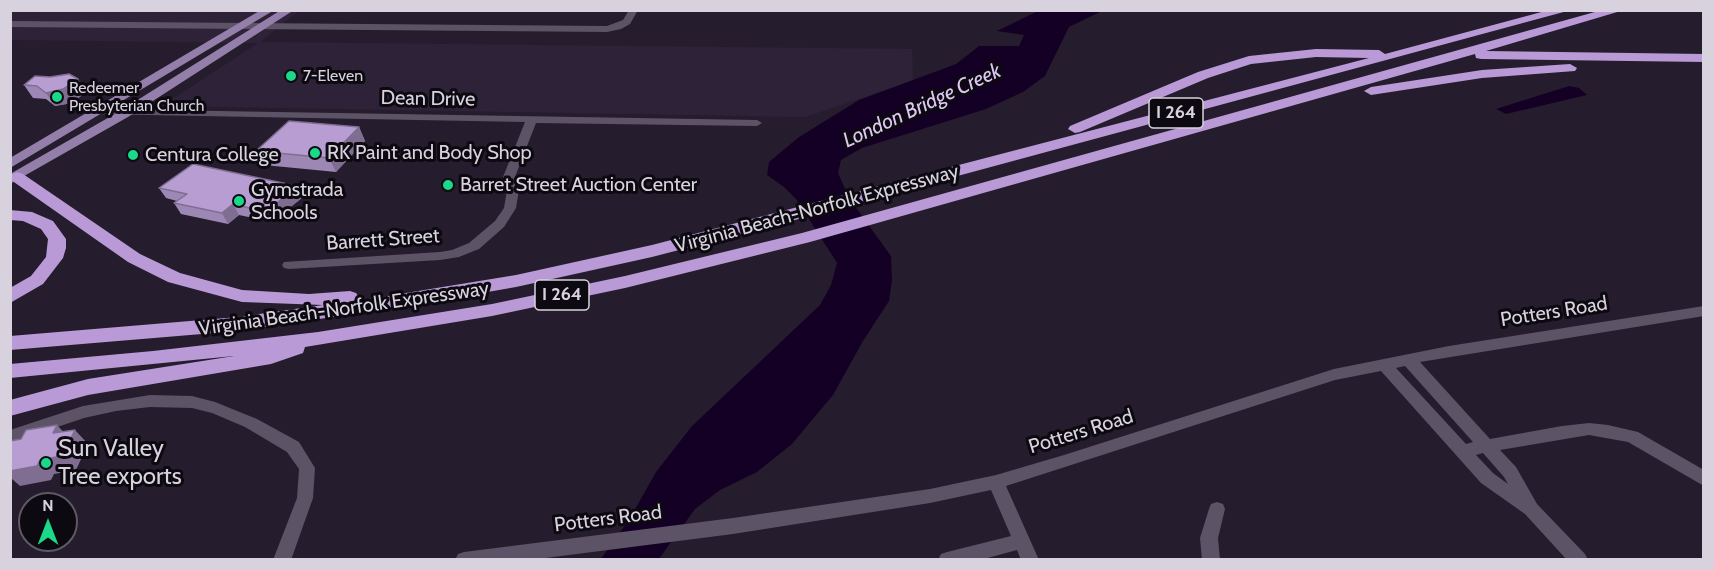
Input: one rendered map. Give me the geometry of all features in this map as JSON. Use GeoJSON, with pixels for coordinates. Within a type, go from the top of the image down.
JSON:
{"type":"FeatureCollection","features":[{"type":"Feature","properties":{"kind":"highway","name":"Virginia Beach-Norfolk Expressway"},"geometry":{"type":"LineString","coordinates":[[10,343],[238,324],[471,289],[652,251],[1565,10]]}},
{"type":"Feature","properties":{"kind":"highway","name":"Virginia Beach-Norfolk Expressway"},"geometry":{"type":"LineString","coordinates":[[10,370],[153,358],[318,339],[539,300],[625,282],[888,214],[1618,10]]}},
{"type":"Feature","properties":{"kind":"highway"},"geometry":{"type":"LineString","coordinates":[[967,169],[1086,125],[1223,67],[1268,57],[1333,53],[1704,58]]}},
{"type":"Feature","properties":{"kind":"highway"},"geometry":{"type":"LineString","coordinates":[[1266,109],[1410,83],[1482,74],[1585,67],[1704,66]]}},
{"type":"Feature","properties":{"kind":"highway"},"geometry":{"type":"LineString","coordinates":[[12,174],[134,258],[174,278],[242,296],[309,300],[471,289]]}},
{"type":"Feature","properties":{"kind":"highway"},"geometry":{"type":"LineString","coordinates":[[10,215],[26,216],[47,225],[57,239],[54,258],[38,280],[10,297]]}},
{"type":"Feature","properties":{"kind":"highway"},"geometry":{"type":"LineString","coordinates":[[10,408],[88,387],[271,357],[318,339]]}},
{"type":"Feature","properties":{"kind":"main road"},"geometry":{"type":"LineString","coordinates":[[12,174],[97,112],[269,10]]}},
{"type":"Feature","properties":{"kind":"main road"},"geometry":{"type":"LineString","coordinates":[[12,174],[124,114],[289,10]]}},
{"type":"Feature","properties":{"kind":"street"},"geometry":{"type":"LineString","coordinates":[[10,24],[607,29],[627,22],[634,10]]}},
{"type":"Feature","properties":{"kind":"street","name":"Dean Drive"},"geometry":{"type":"LineString","coordinates":[[97,112],[757,123]]}},
{"type":"Feature","properties":{"kind":"street","name":"Barrett Street"},"geometry":{"type":"LineString","coordinates":[[289,266],[440,256],[454,254],[474,246],[500,224],[510,208],[513,190],[509,177],[511,169],[532,120]]}},
{"type":"Feature","properties":{"kind":"street","name":"Potters Road"},"geometry":{"type":"LineString","coordinates":[[464,560],[733,526],[930,496],[996,482],[1334,375],[1408,359],[1704,310]]}},
{"type":"Feature","properties":{"kind":"street"},"geometry":{"type":"LineString","coordinates":[[1408,359],[1510,472],[1531,509]]}},
{"type":"Feature","properties":{"kind":"street"},"geometry":{"type":"LineString","coordinates":[[1384,364],[1487,478],[1531,509],[1579,560]]}},
{"type":"Feature","properties":{"kind":"street"},"geometry":{"type":"LineString","coordinates":[[10,437],[83,412],[150,401],[192,402],[215,408],[251,423],[293,447],[308,468],[305,498],[282,560]]}},
{"type":"Feature","properties":{"kind":"street"},"geometry":{"type":"LineString","coordinates":[[1462,451],[1562,432],[1588,429],[1608,431],[1632,437],[1704,479]]}},
{"type":"Feature","properties":{"kind":"street"},"geometry":{"type":"LineString","coordinates":[[996,482],[1030,560]]}},
{"type":"Feature","properties":{"kind":"street"},"geometry":{"type":"LineString","coordinates":[[1211,560],[1209,538],[1217,509]]}},
{"type":"Feature","properties":{"kind":"street"},"geometry":{"type":"LineString","coordinates":[[947,560],[1021,541]]}},
{"type":"Feature","properties":{"kind":"shaded area"},"geometry":{"type":"Polygon","coordinates":[[[300,10],[260,42],[912,49],[913,81],[805,117],[162,106],[258,43],[11,40],[11,11],[300,10]]]}},
{"type":"Feature","properties":{"kind":"water","name":"London Bridge Creek"},"geometry":{"type":"Polygon","coordinates":[[[1038,11],[1102,11],[1069,27],[1045,76],[1023,92],[986,109],[862,148],[841,160],[838,173],[849,198],[891,256],[892,280],[889,301],[863,341],[833,395],[792,444],[757,472],[720,490],[695,509],[659,559],[600,560],[629,520],[656,472],[692,426],[820,305],[831,285],[837,263],[796,199],[767,175],[769,162],[799,137],[859,100],[956,64],[979,46],[1019,46],[1024,35],[997,31],[1038,11]]]}},
{"type":"Feature","properties":{"kind":"water"},"geometry":{"type":"Polygon","coordinates":[[[1569,86],[1579,88],[1587,95],[1506,114],[1496,109],[1569,86]]]}},
{"type":"Feature","properties":{"kind":"building"},"geometry":{"type":"Polygon","coordinates":[[[69,74],[78,79],[63,89],[46,93],[37,86],[24,85],[35,76],[50,77],[69,74]]]}},
{"type":"Feature","properties":{"kind":"building"},"geometry":{"type":"Polygon","coordinates":[[[289,121],[359,127],[329,158],[256,151],[289,121]]]}},
{"type":"Feature","properties":{"kind":"building","name":"Gymstrada Schools"},"geometry":{"type":"Polygon","coordinates":[[[193,164],[297,186],[266,212],[233,204],[222,213],[174,203],[187,194],[159,188],[193,164]]]}},
{"type":"Feature","properties":{"kind":"building"},"geometry":{"type":"Polygon","coordinates":[[[57,425],[53,433],[75,430],[62,456],[40,460],[37,466],[10,471],[10,441],[21,439],[26,430],[57,425]]]}},
{"type":"Feature","properties":{"kind":"place","name":"7-Eleven"},"geometry":{"type":"Point","coordinates":[291,76]}},
{"type":"Feature","properties":{"kind":"place","name":"Redeemer Presbyterian Church"},"geometry":{"type":"Point","coordinates":[57,97]}},
{"type":"Feature","properties":{"kind":"place","name":"RK Paint and Body Shop"},"geometry":{"type":"Point","coordinates":[315,153]}},
{"type":"Feature","properties":{"kind":"place","name":"Centura College"},"geometry":{"type":"Point","coordinates":[133,155]}},
{"type":"Feature","properties":{"kind":"place","name":"Barret Street Auction Center"},"geometry":{"type":"Point","coordinates":[448,185]}},
{"type":"Feature","properties":{"kind":"place","name":"Gymstrada Schools"},"geometry":{"type":"Point","coordinates":[239,201]}},
{"type":"Feature","properties":{"kind":"place","name":"Sun Valley Tree exports"},"geometry":{"type":"Point","coordinates":[46,463]}}]}
